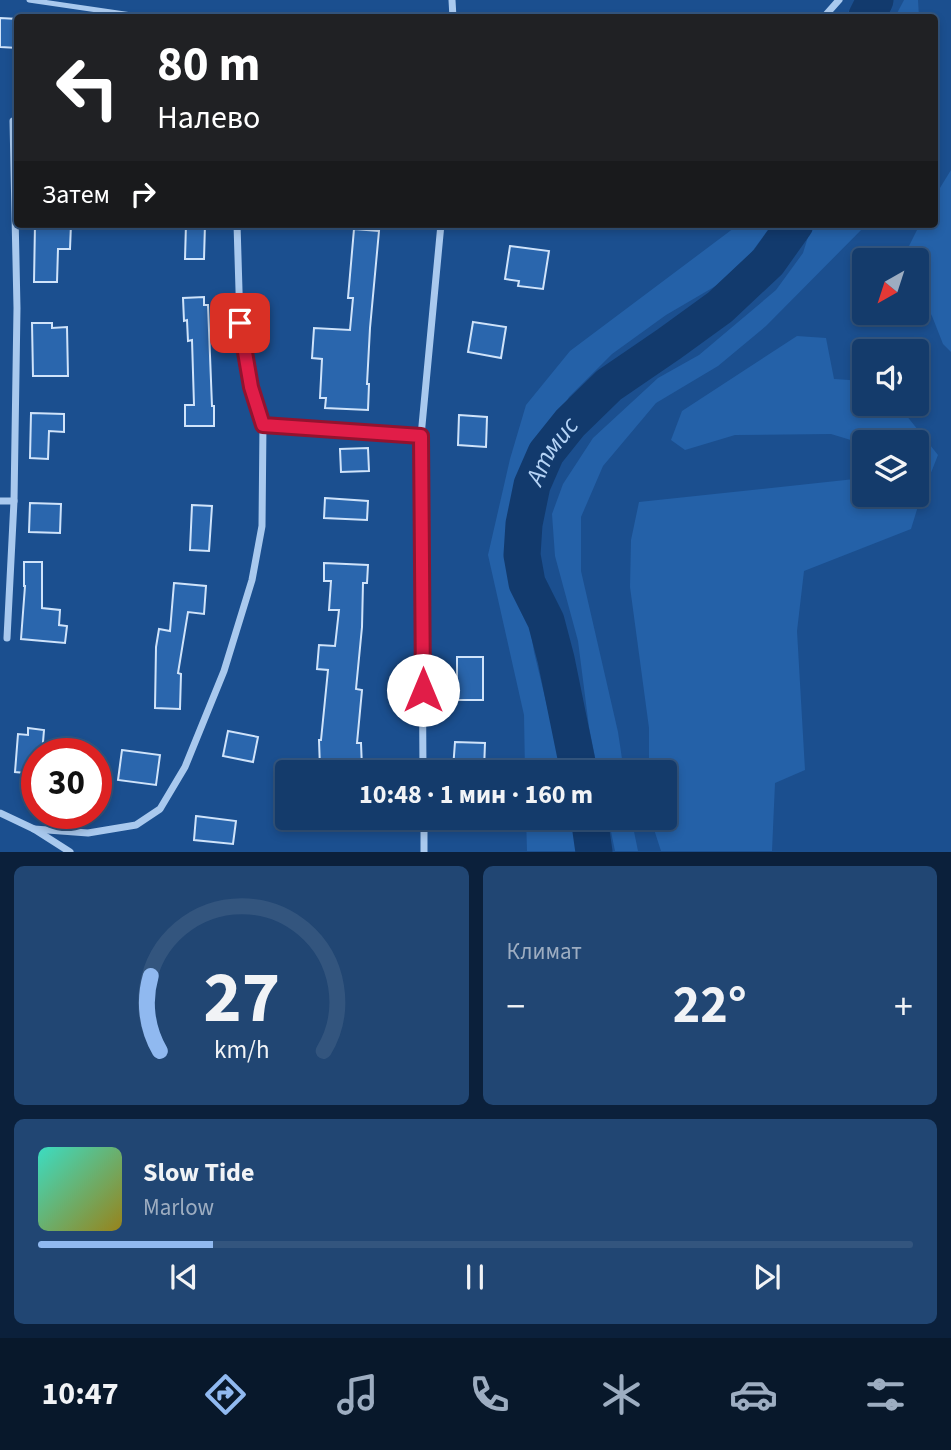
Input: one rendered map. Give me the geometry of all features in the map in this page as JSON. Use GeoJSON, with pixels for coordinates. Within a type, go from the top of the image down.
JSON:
{"type":"FeatureCollection","features":[{"type":"Feature","properties":{"kind":"street"},"geometry":{"type":"LineString","coordinates":[[827,14],[839,0]]}},
{"type":"Feature","properties":{"kind":"street"},"geometry":{"type":"LineString","coordinates":[[13,121],[14,158]]}},
{"type":"Feature","properties":{"kind":"street"},"geometry":{"type":"LineString","coordinates":[[7,638],[14,501],[18,308],[16,228]]}},
{"type":"Feature","properties":{"kind":"street"},"geometry":{"type":"LineString","coordinates":[[112,828],[136,824],[160,809],[185,767],[224,671],[252,580],[262,526],[263,425],[251,387],[240,323],[237,228]]}},
{"type":"Feature","properties":{"kind":"street"},"geometry":{"type":"LineString","coordinates":[[424,760],[421,436],[442,228]]}},
{"type":"Feature","properties":{"kind":"street"},"geometry":{"type":"LineString","coordinates":[[263,425],[421,436]]}},
{"type":"Feature","properties":{"kind":"street"},"geometry":{"type":"LineString","coordinates":[[0,501],[14,501]]}},
{"type":"Feature","properties":{"kind":"street"},"geometry":{"type":"LineString","coordinates":[[0,813],[21,823]]}},
{"type":"Feature","properties":{"kind":"street"},"geometry":{"type":"LineString","coordinates":[[34,829],[88,833],[109,829]]}},
{"type":"Feature","properties":{"kind":"street"},"geometry":{"type":"LineString","coordinates":[[34,829],[70,852]]}},
{"type":"Feature","properties":{"kind":"street"},"geometry":{"type":"LineString","coordinates":[[424,830],[424,852]]}},
{"type":"Feature","properties":{"kind":"lane"},"geometry":{"type":"LineString","coordinates":[[29,0],[125,14]]}},
{"type":"Feature","properties":{"kind":"shaded area"},"geometry":{"type":"Polygon","coordinates":[[[855,0],[870,0],[863,14],[846,14],[855,0]]]}},
{"type":"Feature","properties":{"kind":"shaded area"},"geometry":{"type":"Polygon","coordinates":[[[904,0],[918,0],[919,14],[897,14],[904,0]]]}},
{"type":"Feature","properties":{"kind":"shaded area"},"geometry":{"type":"Polygon","coordinates":[[[951,170],[951,352],[943,344],[929,311],[929,248],[908,248],[918,228],[938,228],[938,191],[951,170]]]}},
{"type":"Feature","properties":{"kind":"shaded area"},"geometry":{"type":"Polygon","coordinates":[[[734,228],[769,228],[751,253],[719,284],[666,315],[612,354],[569,397],[540,451],[526,485],[517,524],[511,574],[527,608],[549,714],[564,760],[525,760],[524,715],[488,555],[510,459],[526,405],[570,351],[734,228]]]}},
{"type":"Feature","properties":{"kind":"shaded area"},"geometry":{"type":"Polygon","coordinates":[[[811,228],[863,228],[766,326],[718,366],[656,403],[603,466],[581,517],[581,571],[622,760],[596,760],[578,641],[555,556],[552,514],[563,484],[593,438],[658,378],[699,355],[776,290],[803,253],[811,228]]]}},
{"type":"Feature","properties":{"kind":"shaded area"},"geometry":{"type":"Polygon","coordinates":[[[797,336],[826,338],[834,379],[852,380],[852,416],[907,416],[918,430],[852,430],[852,440],[831,434],[735,435],[685,450],[671,440],[682,411],[797,336]]]}},
{"type":"Feature","properties":{"kind":"shaded area"},"geometry":{"type":"Polygon","coordinates":[[[929,444],[938,455],[929,478],[929,444]]]}},
{"type":"Feature","properties":{"kind":"shaded area"},"geometry":{"type":"Polygon","coordinates":[[[852,479],[852,507],[918,507],[911,529],[804,571],[797,631],[805,770],[775,783],[772,851],[661,851],[654,830],[677,830],[677,760],[649,760],[649,728],[630,587],[631,540],[639,502],[852,479]]]}},
{"type":"Feature","properties":{"kind":"shaded area"},"geometry":{"type":"Polygon","coordinates":[[[526,830],[580,830],[584,851],[527,851],[526,830]]]}},
{"type":"Feature","properties":{"kind":"shaded area"},"geometry":{"type":"Polygon","coordinates":[[[611,830],[634,830],[638,851],[615,851],[611,830]]]}},
{"type":"Feature","properties":{"kind":"building"},"geometry":{"type":"Polygon","coordinates":[[[0,18],[14,19],[14,48],[0,47],[0,18]]]}},
{"type":"Feature","properties":{"kind":"building"},"geometry":{"type":"Polygon","coordinates":[[[35,228],[71,228],[70,249],[58,249],[57,282],[34,282],[35,228]]]}},
{"type":"Feature","properties":{"kind":"building"},"geometry":{"type":"Polygon","coordinates":[[[186,228],[205,228],[204,259],[185,259],[186,228]]]}},
{"type":"Feature","properties":{"kind":"building"},"geometry":{"type":"Polygon","coordinates":[[[354,229],[379,231],[370,328],[368,410],[325,408],[326,398],[320,398],[322,359],[312,358],[314,328],[350,330],[353,298],[348,298],[354,229]]]}},
{"type":"Feature","properties":{"kind":"building"},"geometry":{"type":"Polygon","coordinates":[[[510,246],[549,251],[543,289],[518,286],[519,281],[505,279],[510,246]]]}},
{"type":"Feature","properties":{"kind":"building"},"geometry":{"type":"Polygon","coordinates":[[[204,297],[204,305],[208,305],[214,426],[185,426],[185,405],[194,405],[192,340],[188,341],[183,298],[204,297]]]}},
{"type":"Feature","properties":{"kind":"building"},"geometry":{"type":"Polygon","coordinates":[[[473,322],[506,327],[501,358],[468,352],[473,322]]]}},
{"type":"Feature","properties":{"kind":"building"},"geometry":{"type":"Polygon","coordinates":[[[32,323],[52,323],[52,328],[67,327],[68,376],[33,376],[32,323]]]}},
{"type":"Feature","properties":{"kind":"building"},"geometry":{"type":"Polygon","coordinates":[[[31,413],[64,414],[64,432],[49,431],[48,459],[30,458],[31,413]]]}},
{"type":"Feature","properties":{"kind":"building"},"geometry":{"type":"Polygon","coordinates":[[[459,415],[487,417],[486,447],[458,445],[459,415]]]}},
{"type":"Feature","properties":{"kind":"building"},"geometry":{"type":"Polygon","coordinates":[[[368,448],[369,471],[341,472],[340,449],[368,448]]]}},
{"type":"Feature","properties":{"kind":"building"},"geometry":{"type":"Polygon","coordinates":[[[325,498],[368,501],[367,520],[324,518],[325,498]]]}},
{"type":"Feature","properties":{"kind":"building"},"geometry":{"type":"Polygon","coordinates":[[[30,503],[61,504],[60,533],[29,532],[30,503]]]}},
{"type":"Feature","properties":{"kind":"building"},"geometry":{"type":"Polygon","coordinates":[[[192,505],[212,506],[209,551],[190,550],[192,505]]]}},
{"type":"Feature","properties":{"kind":"building"},"geometry":{"type":"Polygon","coordinates":[[[24,562],[42,562],[42,608],[60,610],[59,625],[67,626],[65,643],[21,639],[24,562]]]}},
{"type":"Feature","properties":{"kind":"building"},"geometry":{"type":"Polygon","coordinates":[[[324,563],[368,565],[367,583],[363,583],[356,689],[362,690],[357,743],[361,743],[362,760],[320,760],[319,740],[328,670],[317,669],[319,645],[335,646],[339,610],[329,610],[331,581],[324,581],[324,563]]]}},
{"type":"Feature","properties":{"kind":"building"},"geometry":{"type":"Polygon","coordinates":[[[174,583],[206,586],[204,614],[188,612],[178,673],[181,674],[180,709],[155,708],[156,647],[159,629],[170,631],[174,583]]]}},
{"type":"Feature","properties":{"kind":"building"},"geometry":{"type":"Polygon","coordinates":[[[457,657],[483,657],[483,700],[457,700],[457,657]]]}},
{"type":"Feature","properties":{"kind":"building"},"geometry":{"type":"Polygon","coordinates":[[[28,728],[44,730],[43,738],[21,738],[21,773],[15,772],[18,734],[28,735],[28,728]]]}},
{"type":"Feature","properties":{"kind":"building"},"geometry":{"type":"Polygon","coordinates":[[[228,731],[258,737],[253,762],[223,756],[228,731]]]}},
{"type":"Feature","properties":{"kind":"building"},"geometry":{"type":"Polygon","coordinates":[[[455,742],[485,743],[484,760],[454,760],[455,742]]]}},
{"type":"Feature","properties":{"kind":"building"},"geometry":{"type":"Polygon","coordinates":[[[122,750],[160,755],[156,785],[118,780],[122,750]]]}},
{"type":"Feature","properties":{"kind":"building"},"geometry":{"type":"Polygon","coordinates":[[[196,816],[236,821],[233,844],[194,840],[196,816]]]}},
{"type":"Feature","properties":{"kind":"waterway","name":"Атмис"},"geometry":{"type":"LineString","coordinates":[[868,14],[875,0]]}},
{"type":"Feature","properties":{"kind":"waterway","name":"Атмис"},"geometry":{"type":"LineString","coordinates":[[577,760],[546,621],[527,583],[522,555],[524,524],[532,485],[546,453],[570,423],[609,385],[720,307],[768,262],[792,228]]}},
{"type":"Feature","properties":{"kind":"waterway","name":"Атмис"},"geometry":{"type":"LineString","coordinates":[[591,830],[594,852]]}},
{"type":"Feature","properties":{"kind":"route"},"geometry":{"type":"LineString","coordinates":[[240,323],[251,387],[263,425],[421,436],[423,690]]}}]}
